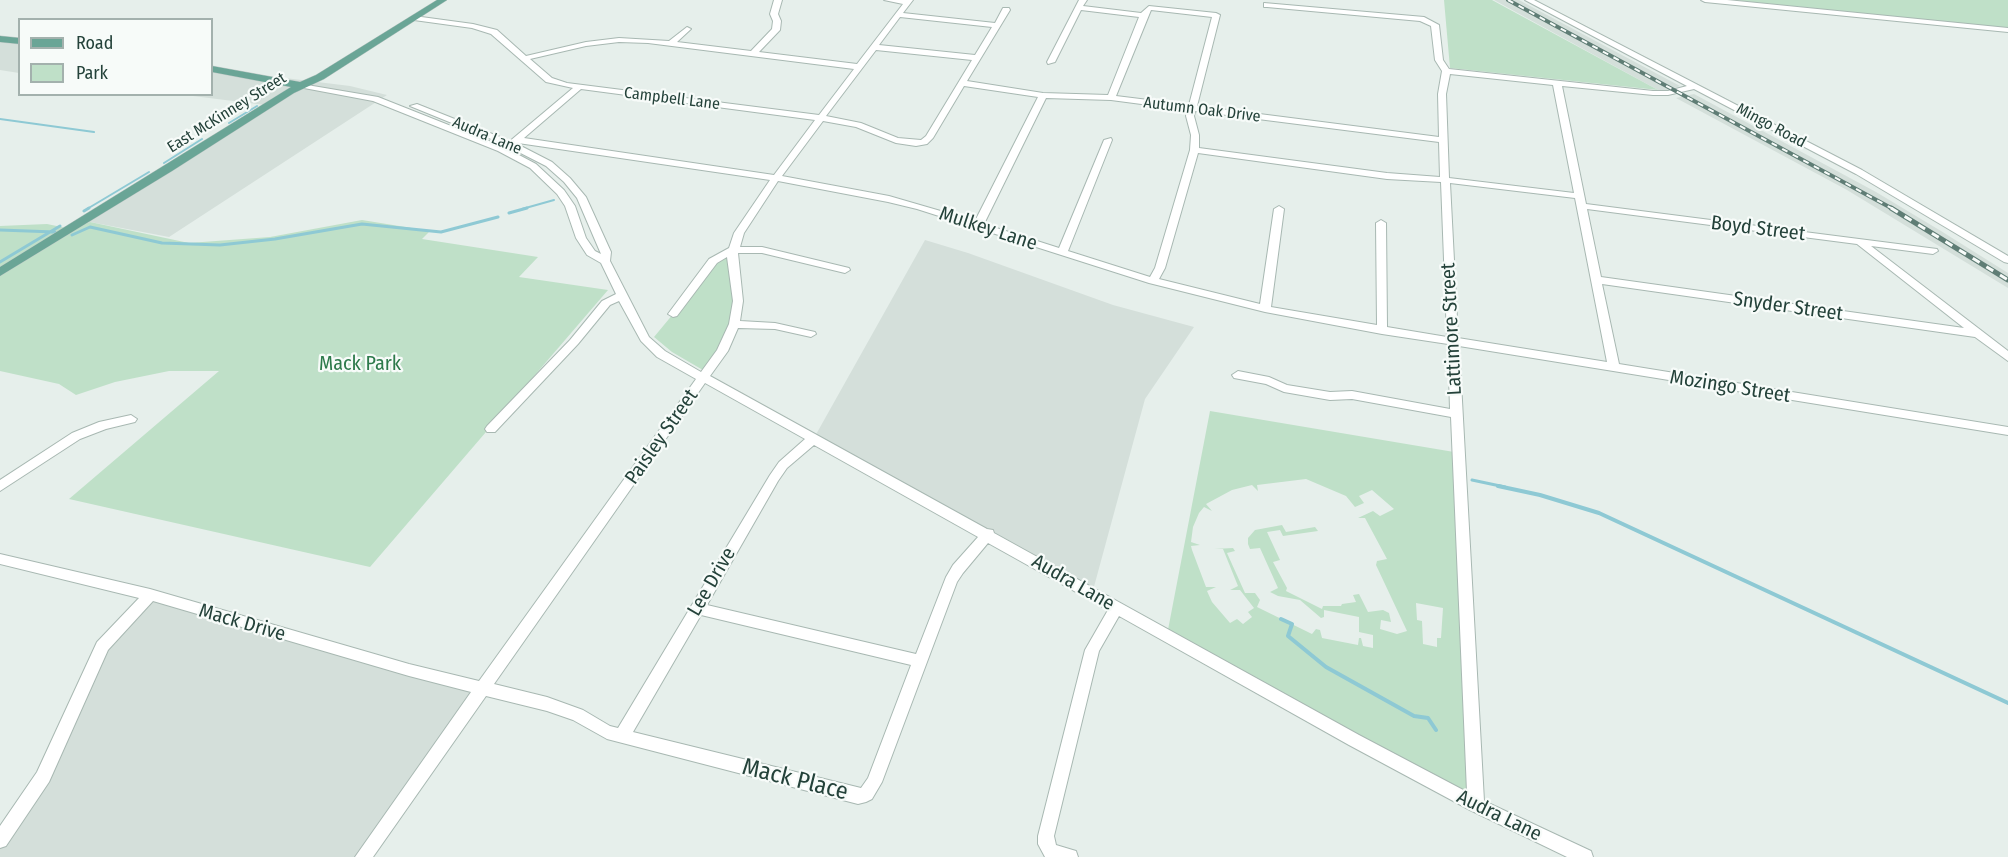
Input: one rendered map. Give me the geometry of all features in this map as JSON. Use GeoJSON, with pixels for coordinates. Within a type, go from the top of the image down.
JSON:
{"type":"FeatureCollection","features":[{"type":"Feature","properties":{"kind":"main road","name":"East McKinney Street"},"geometry":{"type":"LineString","coordinates":[[0,272],[290,91],[308,83],[443,0]]}},
{"type":"Feature","properties":{"kind":"main road"},"geometry":{"type":"LineString","coordinates":[[0,39],[18,41]]}},
{"type":"Feature","properties":{"kind":"main road"},"geometry":{"type":"LineString","coordinates":[[213,69],[308,83]]}},
{"type":"Feature","properties":{"kind":"street"},"geometry":{"type":"LineString","coordinates":[[754,53],[776,30],[777,21],[774,14],[778,0]]}},
{"type":"Feature","properties":{"kind":"street"},"geometry":{"type":"LineString","coordinates":[[888,0],[908,1]]}},
{"type":"Feature","properties":{"kind":"street","name":"Mingo Road"},"geometry":{"type":"LineString","coordinates":[[1529,0],[1878,183],[2008,260]]}},
{"type":"Feature","properties":{"kind":"street"},"geometry":{"type":"LineString","coordinates":[[1705,0],[2008,30]]}},
{"type":"Feature","properties":{"kind":"street","name":"Paisley Street"},"geometry":{"type":"LineString","coordinates":[[367,856],[722,351],[734,324],[738,301],[733,250],[743,226],[908,1]]}},
{"type":"Feature","properties":{"kind":"street"},"geometry":{"type":"LineString","coordinates":[[1051,62],[1081,4],[1143,15]]}},
{"type":"Feature","properties":{"kind":"street","name":"Lattimore Street"},"geometry":{"type":"LineString","coordinates":[[1267,5],[1429,21],[1435,26],[1439,60],[1446,71],[1442,94],[1443,140],[1476,805]]}},
{"type":"Feature","properties":{"kind":"street"},"geometry":{"type":"LineString","coordinates":[[1111,98],[1143,15],[1149,8],[1216,15],[1217,19],[1190,116],[1195,135],[1194,150],[1161,268],[1153,281]]}},
{"type":"Feature","properties":{"kind":"street"},"geometry":{"type":"LineString","coordinates":[[962,83],[1006,10]]}},
{"type":"Feature","properties":{"kind":"street"},"geometry":{"type":"LineString","coordinates":[[899,15],[996,25]]}},
{"type":"Feature","properties":{"kind":"street","name":"Campbell Lane"},"geometry":{"type":"LineString","coordinates":[[414,18],[473,26],[495,32],[549,80],[579,87],[821,118],[858,125],[909,143],[924,142],[962,83]]}},
{"type":"Feature","properties":{"kind":"street"},"geometry":{"type":"LineString","coordinates":[[672,43],[687,29]]}},
{"type":"Feature","properties":{"kind":"street"},"geometry":{"type":"LineString","coordinates":[[526,58],[560,49],[608,41],[672,43],[859,67]]}},
{"type":"Feature","properties":{"kind":"street"},"geometry":{"type":"LineString","coordinates":[[874,47],[977,58]]}},
{"type":"Feature","properties":{"kind":"street"},"geometry":{"type":"LineString","coordinates":[[1446,71],[1653,93],[1668,93],[1696,86]]}},
{"type":"Feature","properties":{"kind":"street"},"geometry":{"type":"LineString","coordinates":[[1557,82],[1614,368]]}},
{"type":"Feature","properties":{"kind":"street","name":"Audra Lane"},"geometry":{"type":"LineString","coordinates":[[308,83],[376,92],[514,142],[549,164],[581,197],[606,252],[605,261],[636,325],[649,344],[661,354],[988,534],[1116,608],[1476,805],[1585,857]]}},
{"type":"Feature","properties":{"kind":"street","name":"Audra Lane"},"geometry":{"type":"LineString","coordinates":[[308,83],[365,96],[406,111],[501,149],[533,166],[561,192],[581,238],[591,253],[605,261]]}},
{"type":"Feature","properties":{"kind":"street","name":"Autumn Oak Drive"},"geometry":{"type":"LineString","coordinates":[[962,83],[1043,95],[1111,98],[1443,140]]}},
{"type":"Feature","properties":{"kind":"street"},"geometry":{"type":"LineString","coordinates":[[501,149],[514,142],[579,87]]}},
{"type":"Feature","properties":{"kind":"street"},"geometry":{"type":"LineString","coordinates":[[978,226],[1043,95]]}},
{"type":"Feature","properties":{"kind":"street"},"geometry":{"type":"LineString","coordinates":[[406,111],[417,107]]}},
{"type":"Feature","properties":{"kind":"street"},"geometry":{"type":"LineString","coordinates":[[1062,253],[1108,140]]}},
{"type":"Feature","properties":{"kind":"street","name":"Mulkey Lane"},"geometry":{"type":"LineString","coordinates":[[514,142],[776,179],[899,202],[1153,281],[1265,309],[1452,342]]}},
{"type":"Feature","properties":{"kind":"street"},"geometry":{"type":"LineString","coordinates":[[549,164],[560,154],[576,149]]}},
{"type":"Feature","properties":{"kind":"street","name":"Boyd Street"},"geometry":{"type":"LineString","coordinates":[[1194,150],[1387,176],[1445,180],[1933,251]]}},
{"type":"Feature","properties":{"kind":"street"},"geometry":{"type":"LineString","coordinates":[[1265,309],[1279,209]]}},
{"type":"Feature","properties":{"kind":"street"},"geometry":{"type":"LineString","coordinates":[[575,220],[591,215]]}},
{"type":"Feature","properties":{"kind":"street"},"geometry":{"type":"LineString","coordinates":[[1381,223],[1382,331]]}},
{"type":"Feature","properties":{"kind":"street"},"geometry":{"type":"LineString","coordinates":[[1860,242],[2008,357]]}},
{"type":"Feature","properties":{"kind":"street"},"geometry":{"type":"LineString","coordinates":[[1989,248],[2008,251]]}},
{"type":"Feature","properties":{"kind":"street"},"geometry":{"type":"LineString","coordinates":[[673,314],[713,261],[733,250],[762,250],[845,270]]}},
{"type":"Feature","properties":{"kind":"street","name":"Snyder Street"},"geometry":{"type":"LineString","coordinates":[[1598,280],[1978,334]]}},
{"type":"Feature","properties":{"kind":"street"},"geometry":{"type":"LineString","coordinates":[[491,429],[569,347],[606,303],[622,295]]}},
{"type":"Feature","properties":{"kind":"street"},"geometry":{"type":"LineString","coordinates":[[734,324],[775,326],[811,334]]}},
{"type":"Feature","properties":{"kind":"street","name":"Mozingo Street"},"geometry":{"type":"LineString","coordinates":[[1452,342],[2008,431]]}},
{"type":"Feature","properties":{"kind":"street"},"geometry":{"type":"LineString","coordinates":[[1238,375],[1269,381],[1284,388],[1330,396],[1352,395],[1457,414]]}},
{"type":"Feature","properties":{"kind":"street"},"geometry":{"type":"LineString","coordinates":[[0,486],[76,436],[103,425],[131,420]]}},
{"type":"Feature","properties":{"kind":"street","name":"Lee Drive"},"geometry":{"type":"LineString","coordinates":[[622,736],[774,478],[783,465],[814,438]]}},
{"type":"Feature","properties":{"kind":"street","name":"Mack Place"},"geometry":{"type":"LineString","coordinates":[[483,689],[563,709],[604,731],[848,795],[862,796],[869,791],[874,782],[951,580],[988,534]]}},
{"type":"Feature","properties":{"kind":"street","name":"Mack Drive"},"geometry":{"type":"LineString","coordinates":[[0,559],[150,595],[269,631],[483,689]]}},
{"type":"Feature","properties":{"kind":"street"},"geometry":{"type":"LineString","coordinates":[[0,840],[43,777],[102,646],[150,595]]}},
{"type":"Feature","properties":{"kind":"street"},"geometry":{"type":"LineString","coordinates":[[696,608],[920,661]]}},
{"type":"Feature","properties":{"kind":"street"},"geometry":{"type":"LineString","coordinates":[[1070,857],[1051,852],[1046,844],[1046,836],[1092,650],[1116,608]]}},
{"type":"Feature","properties":{"kind":"shaded area"},"geometry":{"type":"Polygon","coordinates":[[[1494,0],[1519,0],[1680,86],[1669,90],[1658,90],[1494,0]]]}},
{"type":"Feature","properties":{"kind":"shaded area"},"geometry":{"type":"Polygon","coordinates":[[[0,39],[18,41],[18,73],[0,70],[0,39]]]}},
{"type":"Feature","properties":{"kind":"shaded area"},"geometry":{"type":"Polygon","coordinates":[[[213,69],[350,86],[387,95],[169,237],[90,222],[71,229],[265,105],[193,96],[213,96],[213,69]]]}},
{"type":"Feature","properties":{"kind":"shaded area"},"geometry":{"type":"Polygon","coordinates":[[[1694,94],[1876,192],[1941,231],[2008,273],[2008,288],[1847,190],[1676,98],[1694,94]]]}},
{"type":"Feature","properties":{"kind":"shaded area"},"geometry":{"type":"Polygon","coordinates":[[[925,240],[1113,305],[1194,327],[1145,399],[1092,594],[814,438],[925,240]]]}},
{"type":"Feature","properties":{"kind":"shaded area"},"geometry":{"type":"Polygon","coordinates":[[[150,595],[482,689],[363,857],[0,857],[0,840],[12,824],[98,653],[150,595]]]}},
{"type":"Feature","properties":{"kind":"green space"},"geometry":{"type":"Polygon","coordinates":[[[1444,0],[1492,0],[1658,90],[1450,68],[1444,0]]]}},
{"type":"Feature","properties":{"kind":"green space"},"geometry":{"type":"Polygon","coordinates":[[[1733,0],[2008,0],[2008,28],[1733,0]]]}},
{"type":"Feature","properties":{"kind":"green space","name":"Mack Park"},"geometry":{"type":"Polygon","coordinates":[[[362,220],[430,231],[422,239],[538,257],[519,277],[608,290],[370,567],[69,499],[219,371],[169,371],[115,382],[76,395],[59,384],[0,371],[0,226],[47,224],[71,229],[90,222],[189,243],[270,237],[362,220]]]}},
{"type":"Feature","properties":{"kind":"green space"},"geometry":{"type":"Polygon","coordinates":[[[733,250],[734,324],[708,373],[672,352],[654,337],[698,284],[713,261],[733,250]]]}},
{"type":"Feature","properties":{"kind":"green space"},"geometry":{"type":"Polygon","coordinates":[[[1210,411],[1460,453],[1476,805],[1167,635],[1210,411]],[[1306,479],[1257,485],[1258,491],[1252,485],[1232,490],[1206,504],[1212,511],[1204,507],[1199,513],[1193,527],[1191,542],[1200,545],[1191,546],[1206,587],[1216,587],[1207,591],[1212,602],[1230,623],[1237,619],[1243,624],[1252,617],[1248,612],[1254,608],[1240,590],[1230,590],[1238,586],[1223,549],[1214,549],[1233,548],[1235,551],[1227,553],[1245,593],[1255,593],[1260,600],[1257,607],[1312,634],[1316,629],[1320,630],[1322,638],[1358,645],[1359,638],[1361,638],[1363,646],[1373,648],[1373,635],[1359,632],[1359,617],[1324,610],[1324,617],[1321,618],[1300,600],[1278,596],[1270,592],[1278,588],[1260,548],[1250,549],[1248,544],[1248,538],[1255,530],[1282,525],[1286,532],[1315,527],[1318,531],[1283,536],[1280,530],[1267,532],[1280,560],[1273,562],[1287,588],[1286,591],[1322,609],[1323,606],[1341,606],[1356,602],[1353,595],[1359,594],[1368,612],[1383,610],[1389,613],[1391,622],[1381,620],[1380,629],[1397,634],[1407,631],[1376,565],[1377,561],[1387,559],[1365,518],[1358,518],[1373,511],[1380,516],[1394,509],[1372,490],[1359,496],[1364,503],[1355,507],[1346,496],[1306,479]],[[1416,603],[1417,620],[1422,621],[1423,644],[1437,647],[1437,638],[1441,638],[1443,608],[1416,603]]]}},
{"type":"Feature","properties":{"kind":"waterway"},"geometry":{"type":"LineString","coordinates":[[229,123],[257,106]]}},
{"type":"Feature","properties":{"kind":"waterway"},"geometry":{"type":"LineString","coordinates":[[0,119],[94,132]]}},
{"type":"Feature","properties":{"kind":"waterway"},"geometry":{"type":"LineString","coordinates":[[164,163],[202,139]]}},
{"type":"Feature","properties":{"kind":"waterway"},"geometry":{"type":"LineString","coordinates":[[87,209],[149,172]]}},
{"type":"Feature","properties":{"kind":"waterway"},"geometry":{"type":"LineString","coordinates":[[522,209],[554,200]]}},
{"type":"Feature","properties":{"kind":"waterway"},"geometry":{"type":"LineString","coordinates":[[84,211],[89,208]]}},
{"type":"Feature","properties":{"kind":"waterway"},"geometry":{"type":"LineString","coordinates":[[509,213],[527,208]]}},
{"type":"Feature","properties":{"kind":"waterway"},"geometry":{"type":"LineString","coordinates":[[72,235],[90,227],[162,243],[220,245],[275,239],[362,224],[441,232],[498,217]]}},
{"type":"Feature","properties":{"kind":"waterway"},"geometry":{"type":"LineString","coordinates":[[50,232],[60,226]]}},
{"type":"Feature","properties":{"kind":"waterway"},"geometry":{"type":"LineString","coordinates":[[0,230],[50,232]]}},
{"type":"Feature","properties":{"kind":"waterway"},"geometry":{"type":"LineString","coordinates":[[0,262],[50,232]]}},
{"type":"Feature","properties":{"kind":"waterway"},"geometry":{"type":"LineString","coordinates":[[50,232],[55,232]]}},
{"type":"Feature","properties":{"kind":"waterway"},"geometry":{"type":"LineString","coordinates":[[1472,480],[1505,487]]}},
{"type":"Feature","properties":{"kind":"waterway"},"geometry":{"type":"LineString","coordinates":[[1498,486],[1540,495],[1599,513],[2008,703]]}},
{"type":"Feature","properties":{"kind":"waterway"},"geometry":{"type":"LineString","coordinates":[[1281,619],[1292,624],[1288,636],[1326,667],[1414,716],[1428,718],[1436,730]]}},
{"type":"Feature","properties":{"kind":"railway"},"geometry":{"type":"LineString","coordinates":[[1508,0],[1893,209]]}},
{"type":"Feature","properties":{"kind":"railway"},"geometry":{"type":"LineString","coordinates":[[1891,208],[2008,280]]}}]}
